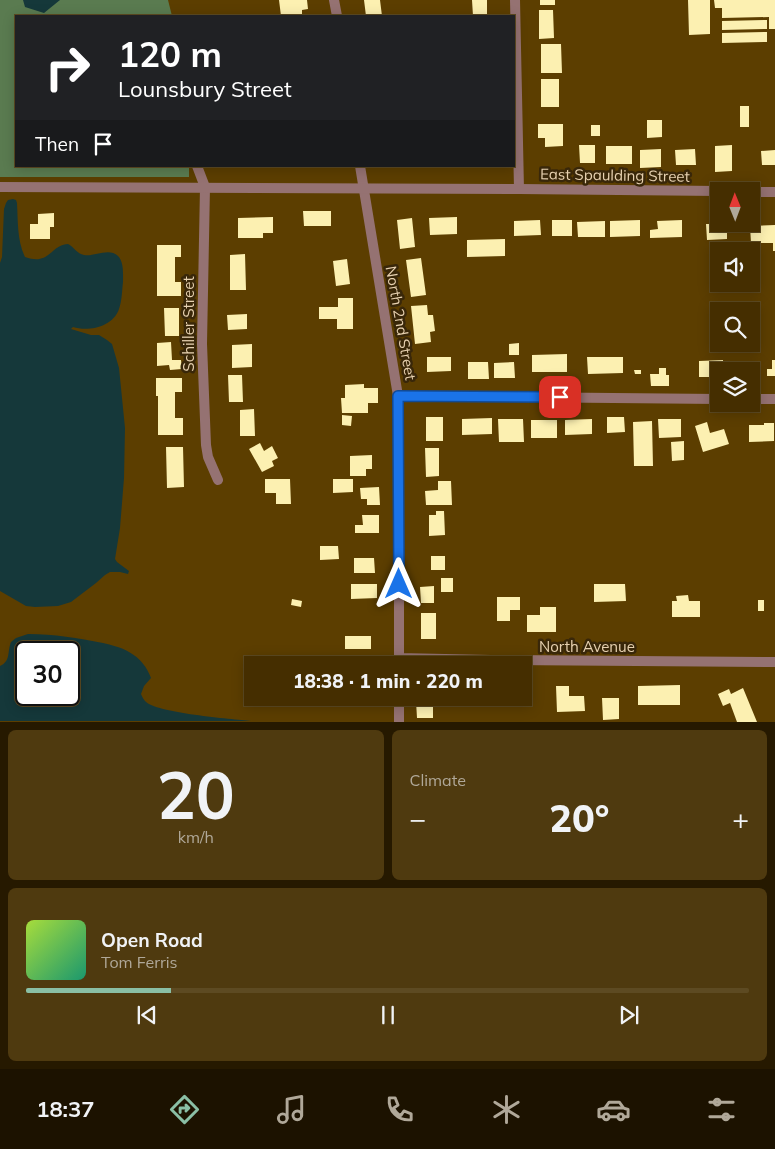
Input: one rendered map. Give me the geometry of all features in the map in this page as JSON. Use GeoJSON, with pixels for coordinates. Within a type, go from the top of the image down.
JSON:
{"type":"FeatureCollection","features":[{"type":"Feature","properties":{"kind":"street"},"geometry":{"type":"LineString","coordinates":[[334,0],[337,15]]}},
{"type":"Feature","properties":{"kind":"street"},"geometry":{"type":"LineString","coordinates":[[516,0],[519,189]]}},
{"type":"Feature","properties":{"kind":"street","name":"Schiller Street"},"geometry":{"type":"LineString","coordinates":[[196,167],[205,187],[202,344],[206,445],[208,457],[218,480]]}},
{"type":"Feature","properties":{"kind":"street","name":"North 2nd Street"},"geometry":{"type":"LineString","coordinates":[[360,167],[398,396],[398,656]]}},
{"type":"Feature","properties":{"kind":"street","name":"East Spaulding Street"},"geometry":{"type":"LineString","coordinates":[[0,187],[710,191]]}},
{"type":"Feature","properties":{"kind":"street"},"geometry":{"type":"LineString","coordinates":[[760,192],[775,192]]}},
{"type":"Feature","properties":{"kind":"street"},"geometry":{"type":"LineString","coordinates":[[398,396],[710,398]]}},
{"type":"Feature","properties":{"kind":"street"},"geometry":{"type":"LineString","coordinates":[[760,399],[775,399]]}},
{"type":"Feature","properties":{"kind":"street","name":"North Avenue"},"geometry":{"type":"LineString","coordinates":[[532,660],[775,662]]}},
{"type":"Feature","properties":{"kind":"street"},"geometry":{"type":"LineString","coordinates":[[399,706],[399,722]]}},
{"type":"Feature","properties":{"kind":"green space"},"geometry":{"type":"Polygon","coordinates":[[[0,0],[168,0],[172,15],[15,15],[15,167],[189,167],[189,177],[0,177],[0,0]]]}},
{"type":"Feature","properties":{"kind":"water"},"geometry":{"type":"Polygon","coordinates":[[[23,0],[60,0],[44,13],[25,7],[23,0]]]}},
{"type":"Feature","properties":{"kind":"water"},"geometry":{"type":"Polygon","coordinates":[[[13,199],[17,203],[19,237],[25,257],[40,259],[62,245],[68,244],[84,255],[106,252],[114,253],[120,259],[123,268],[121,299],[116,315],[106,324],[99,327],[86,329],[73,327],[71,329],[91,335],[99,335],[112,344],[119,368],[125,428],[124,478],[120,528],[115,559],[129,571],[128,574],[110,572],[71,602],[58,606],[26,606],[0,591],[0,263],[2,257],[4,209],[8,200],[13,199]]]}},
{"type":"Feature","properties":{"kind":"water"},"geometry":{"type":"Polygon","coordinates":[[[28,634],[75,638],[119,647],[137,657],[147,670],[151,678],[144,686],[141,694],[145,701],[152,705],[195,715],[251,721],[0,721],[0,666],[6,662],[11,642],[28,634]]]}},
{"type":"Feature","properties":{"kind":"building"},"geometry":{"type":"Polygon","coordinates":[[[279,0],[307,0],[308,9],[302,10],[302,15],[281,15],[279,0]]]}},
{"type":"Feature","properties":{"kind":"building"},"geometry":{"type":"Polygon","coordinates":[[[364,0],[380,0],[382,15],[366,15],[364,0]]]}},
{"type":"Feature","properties":{"kind":"building"},"geometry":{"type":"Polygon","coordinates":[[[472,0],[487,0],[487,15],[473,15],[472,0]]]}},
{"type":"Feature","properties":{"kind":"building"},"geometry":{"type":"Polygon","coordinates":[[[540,0],[555,0],[555,5],[540,5],[540,0]]]}},
{"type":"Feature","properties":{"kind":"building"},"geometry":{"type":"Polygon","coordinates":[[[688,0],[710,0],[710,34],[689,35],[688,0]]]}},
{"type":"Feature","properties":{"kind":"building"},"geometry":{"type":"Polygon","coordinates":[[[714,0],[775,0],[775,29],[769,29],[769,17],[722,18],[722,8],[715,8],[714,0]]]}},
{"type":"Feature","properties":{"kind":"building"},"geometry":{"type":"Polygon","coordinates":[[[539,10],[553,10],[554,38],[539,39],[539,10]]]}},
{"type":"Feature","properties":{"kind":"building"},"geometry":{"type":"Polygon","coordinates":[[[767,20],[767,29],[722,30],[722,21],[767,20]]]}},
{"type":"Feature","properties":{"kind":"building"},"geometry":{"type":"Polygon","coordinates":[[[767,32],[767,42],[722,43],[722,33],[767,32]]]}},
{"type":"Feature","properties":{"kind":"building"},"geometry":{"type":"Polygon","coordinates":[[[541,44],[561,44],[562,73],[541,73],[541,44]]]}},
{"type":"Feature","properties":{"kind":"building"},"geometry":{"type":"Polygon","coordinates":[[[541,79],[559,79],[559,107],[541,107],[541,79]]]}},
{"type":"Feature","properties":{"kind":"building"},"geometry":{"type":"Polygon","coordinates":[[[740,106],[749,106],[749,127],[740,127],[740,106]]]}},
{"type":"Feature","properties":{"kind":"building"},"geometry":{"type":"Polygon","coordinates":[[[647,120],[662,120],[662,137],[647,138],[647,120]]]}},
{"type":"Feature","properties":{"kind":"building"},"geometry":{"type":"Polygon","coordinates":[[[538,124],[563,124],[563,146],[545,147],[545,138],[538,138],[538,124]]]}},
{"type":"Feature","properties":{"kind":"building"},"geometry":{"type":"Polygon","coordinates":[[[591,125],[600,125],[600,136],[591,136],[591,125]]]}},
{"type":"Feature","properties":{"kind":"building"},"geometry":{"type":"Polygon","coordinates":[[[579,145],[595,145],[595,163],[580,163],[579,145]]]}},
{"type":"Feature","properties":{"kind":"building"},"geometry":{"type":"Polygon","coordinates":[[[732,145],[732,171],[715,172],[715,146],[732,145]]]}},
{"type":"Feature","properties":{"kind":"building"},"geometry":{"type":"Polygon","coordinates":[[[606,146],[632,146],[632,164],[606,164],[606,146]]]}},
{"type":"Feature","properties":{"kind":"building"},"geometry":{"type":"Polygon","coordinates":[[[661,149],[661,167],[640,168],[640,150],[661,149]]]}},
{"type":"Feature","properties":{"kind":"building"},"geometry":{"type":"Polygon","coordinates":[[[695,149],[696,165],[676,165],[675,150],[695,149]]]}},
{"type":"Feature","properties":{"kind":"building"},"geometry":{"type":"Polygon","coordinates":[[[775,150],[775,165],[762,165],[761,151],[775,150]]]}},
{"type":"Feature","properties":{"kind":"building"},"geometry":{"type":"Polygon","coordinates":[[[303,211],[331,211],[331,226],[304,226],[303,211]]]}},
{"type":"Feature","properties":{"kind":"building"},"geometry":{"type":"Polygon","coordinates":[[[54,213],[54,227],[50,227],[50,239],[30,239],[30,224],[38,224],[38,214],[54,213]]]}},
{"type":"Feature","properties":{"kind":"building"},"geometry":{"type":"Polygon","coordinates":[[[273,217],[273,233],[263,233],[263,238],[238,238],[238,218],[273,217]]]}},
{"type":"Feature","properties":{"kind":"building"},"geometry":{"type":"Polygon","coordinates":[[[457,217],[457,234],[430,235],[429,218],[457,217]]]}},
{"type":"Feature","properties":{"kind":"building"},"geometry":{"type":"Polygon","coordinates":[[[412,218],[415,247],[400,249],[397,220],[412,218]]]}},
{"type":"Feature","properties":{"kind":"building"},"geometry":{"type":"Polygon","coordinates":[[[540,220],[541,235],[514,236],[514,221],[540,220]]]}},
{"type":"Feature","properties":{"kind":"building"},"geometry":{"type":"Polygon","coordinates":[[[552,220],[572,220],[572,236],[552,236],[552,220]]]}},
{"type":"Feature","properties":{"kind":"building"},"geometry":{"type":"Polygon","coordinates":[[[640,220],[640,236],[610,237],[610,221],[640,220]]]}},
{"type":"Feature","properties":{"kind":"building"},"geometry":{"type":"Polygon","coordinates":[[[682,220],[682,237],[650,238],[650,230],[658,229],[657,221],[682,220]]]}},
{"type":"Feature","properties":{"kind":"building"},"geometry":{"type":"Polygon","coordinates":[[[605,221],[605,237],[578,237],[577,222],[605,221]]]}},
{"type":"Feature","properties":{"kind":"building"},"geometry":{"type":"Polygon","coordinates":[[[706,224],[710,224],[710,232],[727,232],[727,239],[707,240],[706,224]]]}},
{"type":"Feature","properties":{"kind":"building"},"geometry":{"type":"Polygon","coordinates":[[[775,225],[775,251],[773,251],[773,243],[751,242],[750,232],[760,232],[760,226],[775,225]]]}},
{"type":"Feature","properties":{"kind":"building"},"geometry":{"type":"Polygon","coordinates":[[[505,239],[505,256],[467,257],[467,240],[505,239]]]}},
{"type":"Feature","properties":{"kind":"building"},"geometry":{"type":"Polygon","coordinates":[[[157,245],[181,245],[181,257],[175,257],[175,282],[181,282],[181,296],[157,296],[157,245]]]}},
{"type":"Feature","properties":{"kind":"building"},"geometry":{"type":"Polygon","coordinates":[[[245,254],[246,290],[230,290],[230,255],[245,254]]]}},
{"type":"Feature","properties":{"kind":"building"},"geometry":{"type":"Polygon","coordinates":[[[421,258],[426,295],[411,297],[406,260],[421,258]]]}},
{"type":"Feature","properties":{"kind":"building"},"geometry":{"type":"Polygon","coordinates":[[[347,259],[350,284],[336,286],[333,261],[347,259]]]}},
{"type":"Feature","properties":{"kind":"building"},"geometry":{"type":"Polygon","coordinates":[[[338,298],[353,298],[353,329],[337,329],[337,319],[319,319],[319,307],[338,307],[338,298]]]}},
{"type":"Feature","properties":{"kind":"building"},"geometry":{"type":"Polygon","coordinates":[[[427,305],[428,315],[433,315],[435,331],[430,332],[431,342],[415,344],[411,306],[427,305]]]}},
{"type":"Feature","properties":{"kind":"building"},"geometry":{"type":"Polygon","coordinates":[[[164,308],[179,308],[179,336],[165,336],[164,308]]]}},
{"type":"Feature","properties":{"kind":"building"},"geometry":{"type":"Polygon","coordinates":[[[247,314],[247,329],[228,330],[227,315],[247,314]]]}},
{"type":"Feature","properties":{"kind":"building"},"geometry":{"type":"Polygon","coordinates":[[[171,342],[172,360],[181,360],[182,369],[170,370],[169,365],[157,366],[157,343],[171,342]]]}},
{"type":"Feature","properties":{"kind":"building"},"geometry":{"type":"Polygon","coordinates":[[[519,343],[519,355],[509,355],[509,344],[519,343]]]}},
{"type":"Feature","properties":{"kind":"building"},"geometry":{"type":"Polygon","coordinates":[[[252,344],[252,367],[232,368],[232,345],[252,344]]]}},
{"type":"Feature","properties":{"kind":"building"},"geometry":{"type":"Polygon","coordinates":[[[567,354],[567,372],[532,372],[532,355],[567,354]]]}},
{"type":"Feature","properties":{"kind":"building"},"geometry":{"type":"Polygon","coordinates":[[[427,357],[451,357],[451,371],[427,372],[427,357]]]}},
{"type":"Feature","properties":{"kind":"building"},"geometry":{"type":"Polygon","coordinates":[[[587,357],[623,357],[623,373],[588,374],[587,357]]]}},
{"type":"Feature","properties":{"kind":"building"},"geometry":{"type":"Polygon","coordinates":[[[723,360],[723,362],[710,362],[710,377],[699,377],[699,361],[723,360]]]}},
{"type":"Feature","properties":{"kind":"building"},"geometry":{"type":"Polygon","coordinates":[[[772,360],[775,360],[775,376],[767,376],[767,369],[772,369],[772,360]]]}},
{"type":"Feature","properties":{"kind":"building"},"geometry":{"type":"Polygon","coordinates":[[[468,362],[488,362],[489,379],[468,379],[468,362]]]}},
{"type":"Feature","properties":{"kind":"building"},"geometry":{"type":"Polygon","coordinates":[[[514,362],[515,378],[494,378],[494,363],[514,362]]]}},
{"type":"Feature","properties":{"kind":"building"},"geometry":{"type":"Polygon","coordinates":[[[659,368],[666,368],[666,375],[669,375],[669,386],[651,386],[650,374],[659,374],[659,368]]]}},
{"type":"Feature","properties":{"kind":"building"},"geometry":{"type":"Polygon","coordinates":[[[634,370],[641,370],[641,374],[635,374],[634,370]]]}},
{"type":"Feature","properties":{"kind":"building"},"geometry":{"type":"Polygon","coordinates":[[[228,375],[242,375],[243,402],[229,402],[228,375]]]}},
{"type":"Feature","properties":{"kind":"building"},"geometry":{"type":"Polygon","coordinates":[[[156,378],[182,378],[182,392],[175,392],[175,418],[183,418],[183,435],[158,435],[156,378]]]}},
{"type":"Feature","properties":{"kind":"building"},"geometry":{"type":"Polygon","coordinates":[[[364,384],[364,388],[378,388],[378,403],[368,403],[368,413],[342,413],[341,398],[345,398],[345,385],[364,384]]]}},
{"type":"Feature","properties":{"kind":"building"},"geometry":{"type":"Polygon","coordinates":[[[254,409],[255,436],[240,436],[240,410],[254,409]]]}},
{"type":"Feature","properties":{"kind":"building"},"geometry":{"type":"Polygon","coordinates":[[[342,415],[352,416],[351,426],[342,425],[342,415]]]}},
{"type":"Feature","properties":{"kind":"building"},"geometry":{"type":"Polygon","coordinates":[[[426,417],[443,417],[443,441],[426,441],[426,417]]]}},
{"type":"Feature","properties":{"kind":"building"},"geometry":{"type":"Polygon","coordinates":[[[607,417],[624,417],[625,432],[607,433],[607,417]]]}},
{"type":"Feature","properties":{"kind":"building"},"geometry":{"type":"Polygon","coordinates":[[[492,418],[492,434],[462,435],[462,419],[492,418]]]}},
{"type":"Feature","properties":{"kind":"building"},"geometry":{"type":"Polygon","coordinates":[[[498,419],[523,419],[524,442],[499,442],[498,419]]]}},
{"type":"Feature","properties":{"kind":"building"},"geometry":{"type":"Polygon","coordinates":[[[592,419],[592,434],[565,435],[565,420],[592,419]]]}},
{"type":"Feature","properties":{"kind":"building"},"geometry":{"type":"Polygon","coordinates":[[[658,419],[681,419],[681,437],[659,438],[658,419]]]}},
{"type":"Feature","properties":{"kind":"building"},"geometry":{"type":"Polygon","coordinates":[[[531,420],[557,420],[557,438],[531,438],[531,420]]]}},
{"type":"Feature","properties":{"kind":"building"},"geometry":{"type":"Polygon","coordinates":[[[652,421],[653,466],[634,466],[633,422],[652,421]]]}},
{"type":"Feature","properties":{"kind":"building"},"geometry":{"type":"Polygon","coordinates":[[[707,422],[710,433],[724,429],[729,444],[703,452],[695,426],[707,422]]]}},
{"type":"Feature","properties":{"kind":"building"},"geometry":{"type":"Polygon","coordinates":[[[764,423],[774,423],[774,441],[749,442],[749,425],[764,425],[764,423]]]}},
{"type":"Feature","properties":{"kind":"building"},"geometry":{"type":"Polygon","coordinates":[[[684,441],[684,460],[672,461],[671,442],[684,441]]]}},
{"type":"Feature","properties":{"kind":"building"},"geometry":{"type":"Polygon","coordinates":[[[260,443],[264,451],[272,446],[278,458],[272,461],[274,466],[262,472],[249,449],[260,443]]]}},
{"type":"Feature","properties":{"kind":"building"},"geometry":{"type":"Polygon","coordinates":[[[166,447],[183,447],[184,487],[167,488],[166,447]]]}},
{"type":"Feature","properties":{"kind":"building"},"geometry":{"type":"Polygon","coordinates":[[[425,448],[439,448],[439,476],[426,477],[425,448]]]}},
{"type":"Feature","properties":{"kind":"building"},"geometry":{"type":"Polygon","coordinates":[[[372,455],[372,469],[366,469],[366,476],[350,476],[350,456],[372,455]]]}},
{"type":"Feature","properties":{"kind":"building"},"geometry":{"type":"Polygon","coordinates":[[[265,479],[290,479],[291,504],[276,504],[276,493],[265,493],[265,479]]]}},
{"type":"Feature","properties":{"kind":"building"},"geometry":{"type":"Polygon","coordinates":[[[333,479],[353,479],[353,492],[333,493],[333,479]]]}},
{"type":"Feature","properties":{"kind":"building"},"geometry":{"type":"Polygon","coordinates":[[[438,481],[451,481],[452,505],[426,505],[425,491],[438,490],[438,481]]]}},
{"type":"Feature","properties":{"kind":"building"},"geometry":{"type":"Polygon","coordinates":[[[379,487],[380,505],[367,505],[367,499],[361,499],[360,488],[379,487]]]}},
{"type":"Feature","properties":{"kind":"building"},"geometry":{"type":"Polygon","coordinates":[[[436,511],[444,511],[445,535],[429,536],[429,515],[436,515],[436,511]]]}},
{"type":"Feature","properties":{"kind":"building"},"geometry":{"type":"Polygon","coordinates":[[[362,515],[379,515],[379,533],[355,533],[355,525],[363,525],[362,515]]]}},
{"type":"Feature","properties":{"kind":"building"},"geometry":{"type":"Polygon","coordinates":[[[320,546],[338,546],[339,559],[320,560],[320,546]]]}},
{"type":"Feature","properties":{"kind":"building"},"geometry":{"type":"Polygon","coordinates":[[[431,556],[445,556],[445,570],[431,570],[431,556]]]}},
{"type":"Feature","properties":{"kind":"building"},"geometry":{"type":"Polygon","coordinates":[[[354,558],[374,558],[375,573],[354,573],[354,558]]]}},
{"type":"Feature","properties":{"kind":"building"},"geometry":{"type":"Polygon","coordinates":[[[441,578],[453,578],[453,592],[441,592],[441,578]]]}},
{"type":"Feature","properties":{"kind":"building"},"geometry":{"type":"Polygon","coordinates":[[[351,584],[377,584],[377,598],[351,599],[351,584]]]}},
{"type":"Feature","properties":{"kind":"building"},"geometry":{"type":"Polygon","coordinates":[[[594,584],[625,584],[626,601],[594,602],[594,584]]]}},
{"type":"Feature","properties":{"kind":"building"},"geometry":{"type":"Polygon","coordinates":[[[434,586],[434,603],[421,603],[420,587],[434,586]]]}},
{"type":"Feature","properties":{"kind":"building"},"geometry":{"type":"Polygon","coordinates":[[[688,595],[689,601],[700,601],[700,617],[672,617],[672,601],[677,601],[676,596],[688,595]]]}},
{"type":"Feature","properties":{"kind":"building"},"geometry":{"type":"Polygon","coordinates":[[[497,597],[520,597],[520,610],[510,610],[510,621],[497,621],[497,597]]]}},
{"type":"Feature","properties":{"kind":"building"},"geometry":{"type":"Polygon","coordinates":[[[292,599],[302,601],[301,607],[291,605],[292,599]]]}},
{"type":"Feature","properties":{"kind":"building"},"geometry":{"type":"Polygon","coordinates":[[[758,600],[764,600],[764,611],[758,611],[758,600]]]}},
{"type":"Feature","properties":{"kind":"building"},"geometry":{"type":"Polygon","coordinates":[[[540,607],[556,607],[556,632],[527,632],[527,615],[540,615],[540,607]]]}},
{"type":"Feature","properties":{"kind":"building"},"geometry":{"type":"Polygon","coordinates":[[[421,613],[436,613],[436,639],[421,639],[421,613]]]}},
{"type":"Feature","properties":{"kind":"building"},"geometry":{"type":"Polygon","coordinates":[[[345,636],[371,636],[371,649],[345,649],[345,636]]]}},
{"type":"Feature","properties":{"kind":"building"},"geometry":{"type":"Polygon","coordinates":[[[680,685],[680,705],[638,705],[638,686],[680,685]]]}},
{"type":"Feature","properties":{"kind":"building"},"geometry":{"type":"Polygon","coordinates":[[[556,686],[569,686],[569,696],[584,696],[585,711],[557,712],[556,686]]]}},
{"type":"Feature","properties":{"kind":"building"},"geometry":{"type":"Polygon","coordinates":[[[743,688],[757,722],[737,722],[730,703],[723,706],[718,694],[729,689],[731,694],[743,688]]]}},
{"type":"Feature","properties":{"kind":"building"},"geometry":{"type":"Polygon","coordinates":[[[602,698],[619,698],[619,719],[603,720],[602,698]]]}},
{"type":"Feature","properties":{"kind":"building"},"geometry":{"type":"Polygon","coordinates":[[[416,706],[433,706],[433,718],[417,718],[416,706]]]}},
{"type":"Feature","properties":{"kind":"route"},"geometry":{"type":"LineString","coordinates":[[399,584],[398,396],[560,397]]}}]}
